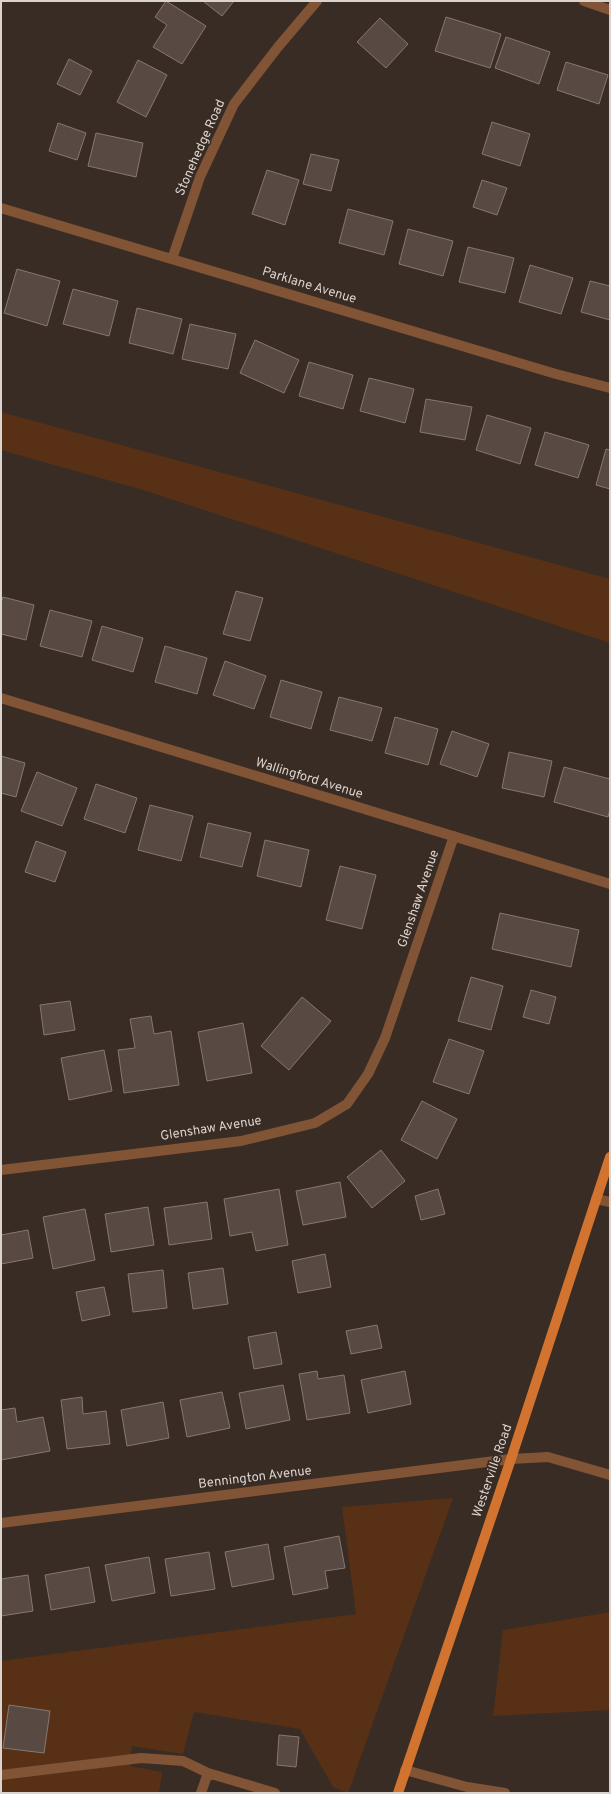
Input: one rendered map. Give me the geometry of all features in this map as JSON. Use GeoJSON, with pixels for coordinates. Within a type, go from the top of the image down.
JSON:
{"type":"FeatureCollection","features":[{"type":"Feature","properties":{"kind":"main road","name":"Westerville Road"},"geometry":{"type":"LineString","coordinates":[[398,1793],[511,1460],[610,1156]]}},
{"type":"Feature","properties":{"kind":"street","name":"Stonehedge Road"},"geometry":{"type":"LineString","coordinates":[[172,258],[200,177],[234,104],[278,47],[317,1]]}},
{"type":"Feature","properties":{"kind":"street"},"geometry":{"type":"LineString","coordinates":[[584,1],[610,10]]}},
{"type":"Feature","properties":{"kind":"street","name":"Parklane Avenue"},"geometry":{"type":"LineString","coordinates":[[1,208],[172,258],[548,372],[610,388]]}},
{"type":"Feature","properties":{"kind":"street","name":"Wallingford Avenue"},"geometry":{"type":"LineString","coordinates":[[1,698],[610,884]]}},
{"type":"Feature","properties":{"kind":"street","name":"Glenshaw Avenue"},"geometry":{"type":"LineString","coordinates":[[1,1170],[241,1141],[315,1123],[347,1104],[368,1074],[385,1038],[454,836]]}},
{"type":"Feature","properties":{"kind":"street"},"geometry":{"type":"LineString","coordinates":[[596,1199],[610,1202]]}},
{"type":"Feature","properties":{"kind":"street","name":"Bennington Avenue"},"geometry":{"type":"LineString","coordinates":[[1,1523],[511,1460],[548,1457],[610,1474]]}},
{"type":"Feature","properties":{"kind":"street"},"geometry":{"type":"LineString","coordinates":[[1,1775],[141,1758],[183,1761],[208,1773],[275,1793]]}},
{"type":"Feature","properties":{"kind":"street"},"geometry":{"type":"LineString","coordinates":[[405,1770],[467,1787],[505,1793]]}},
{"type":"Feature","properties":{"kind":"street"},"geometry":{"type":"LineString","coordinates":[[202,1793],[208,1773]]}},
{"type":"Feature","properties":{"kind":"shaded area"},"geometry":{"type":"Polygon","coordinates":[[[1,412],[610,579],[610,643],[143,490],[1,450],[1,412]]]}},
{"type":"Feature","properties":{"kind":"shaded area"},"geometry":{"type":"Polygon","coordinates":[[[453,1498],[348,1793],[333,1787],[300,1729],[194,1712],[183,1754],[132,1746],[130,1766],[162,1772],[159,1793],[1,1793],[1,1661],[356,1614],[342,1507],[453,1498]]]}},
{"type":"Feature","properties":{"kind":"shaded area"},"geometry":{"type":"Polygon","coordinates":[[[610,1612],[610,1710],[493,1716],[503,1630],[610,1612]]]}},
{"type":"Feature","properties":{"kind":"building"},"geometry":{"type":"Polygon","coordinates":[[[166,1],[206,26],[182,64],[153,47],[167,25],[155,17],[166,1]]]}},
{"type":"Feature","properties":{"kind":"building"},"geometry":{"type":"Polygon","coordinates":[[[203,1],[234,1],[222,16],[203,1]]]}},
{"type":"Feature","properties":{"kind":"building"},"geometry":{"type":"Polygon","coordinates":[[[446,17],[501,34],[490,68],[435,51],[446,17]]]}},
{"type":"Feature","properties":{"kind":"building"},"geometry":{"type":"Polygon","coordinates":[[[380,18],[408,44],[386,68],[357,42],[380,18]]]}},
{"type":"Feature","properties":{"kind":"building"},"geometry":{"type":"Polygon","coordinates":[[[506,37],[550,52],[539,84],[495,68],[506,37]]]}},
{"type":"Feature","properties":{"kind":"building"},"geometry":{"type":"Polygon","coordinates":[[[69,59],[92,71],[80,95],[57,84],[69,59]]]}},
{"type":"Feature","properties":{"kind":"building"},"geometry":{"type":"Polygon","coordinates":[[[138,60],[167,75],[146,117],[117,102],[138,60]]]}},
{"type":"Feature","properties":{"kind":"building"},"geometry":{"type":"Polygon","coordinates":[[[566,62],[608,75],[599,104],[557,90],[566,62]]]}},
{"type":"Feature","properties":{"kind":"building"},"geometry":{"type":"Polygon","coordinates":[[[492,122],[530,134],[520,166],[482,154],[492,122]]]}},
{"type":"Feature","properties":{"kind":"building"},"geometry":{"type":"Polygon","coordinates":[[[58,123],[86,133],[77,160],[49,151],[58,123]]]}},
{"type":"Feature","properties":{"kind":"building"},"geometry":{"type":"Polygon","coordinates":[[[96,133],[143,143],[136,177],[88,166],[96,133]]]}},
{"type":"Feature","properties":{"kind":"building"},"geometry":{"type":"Polygon","coordinates":[[[311,154],[339,160],[331,191],[303,184],[311,154]]]}},
{"type":"Feature","properties":{"kind":"building"},"geometry":{"type":"Polygon","coordinates":[[[267,170],[299,180],[285,225],[252,214],[267,170]]]}},
{"type":"Feature","properties":{"kind":"building"},"geometry":{"type":"Polygon","coordinates":[[[482,180],[507,188],[497,215],[473,207],[482,180]]]}},
{"type":"Feature","properties":{"kind":"building"},"geometry":{"type":"Polygon","coordinates":[[[348,209],[393,221],[384,255],[339,243],[348,209]]]}},
{"type":"Feature","properties":{"kind":"building"},"geometry":{"type":"Polygon","coordinates":[[[408,229],[453,241],[443,276],[399,264],[408,229]]]}},
{"type":"Feature","properties":{"kind":"building"},"geometry":{"type":"Polygon","coordinates":[[[468,247],[514,258],[505,293],[459,282],[468,247]]]}},
{"type":"Feature","properties":{"kind":"building"},"geometry":{"type":"Polygon","coordinates":[[[530,265],[573,278],[561,314],[519,302],[530,265]]]}},
{"type":"Feature","properties":{"kind":"building"},"geometry":{"type":"Polygon","coordinates":[[[17,269],[60,281],[47,326],[4,313],[17,269]]]}},
{"type":"Feature","properties":{"kind":"building"},"geometry":{"type":"Polygon","coordinates":[[[590,281],[610,286],[610,320],[581,312],[590,281]]]}},
{"type":"Feature","properties":{"kind":"building"},"geometry":{"type":"Polygon","coordinates":[[[73,289],[118,301],[109,336],[63,324],[73,289]]]}},
{"type":"Feature","properties":{"kind":"building"},"geometry":{"type":"Polygon","coordinates":[[[137,308],[182,319],[173,354],[129,343],[137,308]]]}},
{"type":"Feature","properties":{"kind":"building"},"geometry":{"type":"Polygon","coordinates":[[[190,324],[236,334],[228,369],[182,359],[190,324]]]}},
{"type":"Feature","properties":{"kind":"building"},"geometry":{"type":"Polygon","coordinates":[[[255,340],[299,360],[284,393],[240,373],[255,340]]]}},
{"type":"Feature","properties":{"kind":"building"},"geometry":{"type":"Polygon","coordinates":[[[309,362],[353,375],[343,409],[299,396],[309,362]]]}},
{"type":"Feature","properties":{"kind":"building"},"geometry":{"type":"Polygon","coordinates":[[[369,378],[414,389],[405,423],[360,411],[369,378]]]}},
{"type":"Feature","properties":{"kind":"building"},"geometry":{"type":"Polygon","coordinates":[[[426,399],[472,407],[465,440],[420,432],[426,399]]]}},
{"type":"Feature","properties":{"kind":"building"},"geometry":{"type":"Polygon","coordinates":[[[487,415],[531,428],[520,464],[476,450],[487,415]]]}},
{"type":"Feature","properties":{"kind":"building"},"geometry":{"type":"Polygon","coordinates":[[[545,432],[589,445],[578,478],[535,465],[545,432]]]}},
{"type":"Feature","properties":{"kind":"building"},"geometry":{"type":"Polygon","coordinates":[[[606,449],[610,450],[610,489],[596,485],[606,449]]]}},
{"type":"Feature","properties":{"kind":"building"},"geometry":{"type":"Polygon","coordinates":[[[236,591],[263,598],[250,641],[223,634],[236,591]]]}},
{"type":"Feature","properties":{"kind":"building"},"geometry":{"type":"Polygon","coordinates":[[[3,597],[34,605],[26,640],[1,634],[1,603],[3,597]]]}},
{"type":"Feature","properties":{"kind":"building"},"geometry":{"type":"Polygon","coordinates":[[[50,610],[92,621],[82,657],[40,646],[50,610]]]}},
{"type":"Feature","properties":{"kind":"building"},"geometry":{"type":"Polygon","coordinates":[[[102,626],[143,638],[133,672],[92,660],[102,626]]]}},
{"type":"Feature","properties":{"kind":"building"},"geometry":{"type":"Polygon","coordinates":[[[165,646],[207,658],[197,694],[155,682],[165,646]]]}},
{"type":"Feature","properties":{"kind":"building"},"geometry":{"type":"Polygon","coordinates":[[[225,661],[266,676],[254,709],[213,695],[225,661]]]}},
{"type":"Feature","properties":{"kind":"building"},"geometry":{"type":"Polygon","coordinates":[[[281,680],[322,692],[311,729],[270,717],[281,680]]]}},
{"type":"Feature","properties":{"kind":"building"},"geometry":{"type":"Polygon","coordinates":[[[339,697],[382,708],[372,741],[330,730],[339,697]]]}},
{"type":"Feature","properties":{"kind":"building"},"geometry":{"type":"Polygon","coordinates":[[[395,717],[438,729],[428,765],[385,753],[395,717]]]}},
{"type":"Feature","properties":{"kind":"building"},"geometry":{"type":"Polygon","coordinates":[[[452,731],[489,744],[477,777],[440,764],[452,731]]]}},
{"type":"Feature","properties":{"kind":"building"},"geometry":{"type":"Polygon","coordinates":[[[509,752],[552,761],[544,797],[502,788],[509,752]]]}},
{"type":"Feature","properties":{"kind":"building"},"geometry":{"type":"Polygon","coordinates":[[[1,756],[25,763],[16,797],[1,793],[1,756]]]}},
{"type":"Feature","properties":{"kind":"building"},"geometry":{"type":"Polygon","coordinates":[[[564,767],[610,779],[610,809],[608,817],[554,802],[564,767]]]}},
{"type":"Feature","properties":{"kind":"building"},"geometry":{"type":"Polygon","coordinates":[[[37,772],[77,788],[62,826],[21,811],[37,772]]]}},
{"type":"Feature","properties":{"kind":"building"},"geometry":{"type":"Polygon","coordinates":[[[96,784],[137,798],[125,833],[84,819],[96,784]]]}},
{"type":"Feature","properties":{"kind":"building"},"geometry":{"type":"Polygon","coordinates":[[[150,805],[193,816],[181,861],[138,850],[150,805]]]}},
{"type":"Feature","properties":{"kind":"building"},"geometry":{"type":"Polygon","coordinates":[[[208,823],[251,833],[242,867],[200,857],[208,823]]]}},
{"type":"Feature","properties":{"kind":"building"},"geometry":{"type":"Polygon","coordinates":[[[265,840],[309,850],[301,887],[257,876],[265,840]]]}},
{"type":"Feature","properties":{"kind":"building"},"geometry":{"type":"Polygon","coordinates":[[[36,841],[66,852],[55,882],[25,872],[36,841]]]}},
{"type":"Feature","properties":{"kind":"building"},"geometry":{"type":"Polygon","coordinates":[[[340,866],[376,875],[362,929],[326,920],[340,866]]]}},
{"type":"Feature","properties":{"kind":"building"},"geometry":{"type":"Polygon","coordinates":[[[500,913],[579,930],[571,967],[492,949],[500,913]]]}},
{"type":"Feature","properties":{"kind":"building"},"geometry":{"type":"Polygon","coordinates":[[[471,977],[503,986],[491,1030],[458,1021],[471,977]]]}},
{"type":"Feature","properties":{"kind":"building"},"geometry":{"type":"Polygon","coordinates":[[[531,990],[556,997],[549,1024],[523,1017],[531,990]]]}},
{"type":"Feature","properties":{"kind":"building"},"geometry":{"type":"Polygon","coordinates":[[[302,997],[331,1021],[289,1070],[261,1046],[302,997]]]}},
{"type":"Feature","properties":{"kind":"building"},"geometry":{"type":"Polygon","coordinates":[[[70,1001],[75,1030],[44,1035],[40,1005],[70,1001]]]}},
{"type":"Feature","properties":{"kind":"building"},"geometry":{"type":"Polygon","coordinates":[[[151,1016],[154,1034],[171,1031],[179,1085],[124,1093],[118,1050],[135,1048],[130,1019],[151,1016]]]}},
{"type":"Feature","properties":{"kind":"building"},"geometry":{"type":"Polygon","coordinates":[[[243,1023],[252,1073],[207,1081],[198,1032],[243,1023]]]}},
{"type":"Feature","properties":{"kind":"building"},"geometry":{"type":"Polygon","coordinates":[[[449,1039],[484,1051],[469,1094],[433,1082],[449,1039]]]}},
{"type":"Feature","properties":{"kind":"building"},"geometry":{"type":"Polygon","coordinates":[[[104,1050],[112,1091],[69,1100],[61,1058],[104,1050]]]}},
{"type":"Feature","properties":{"kind":"building"},"geometry":{"type":"Polygon","coordinates":[[[422,1101],[457,1119],[437,1159],[401,1140],[422,1101]]]}},
{"type":"Feature","properties":{"kind":"building"},"geometry":{"type":"Polygon","coordinates":[[[381,1150],[405,1181],[372,1208],[347,1177],[381,1150]]]}},
{"type":"Feature","properties":{"kind":"building"},"geometry":{"type":"Polygon","coordinates":[[[340,1182],[346,1217],[303,1225],[296,1191],[340,1182]]]}},
{"type":"Feature","properties":{"kind":"building"},"geometry":{"type":"Polygon","coordinates":[[[279,1189],[288,1245],[256,1251],[252,1232],[230,1236],[224,1199],[279,1189]]]}},
{"type":"Feature","properties":{"kind":"building"},"geometry":{"type":"Polygon","coordinates":[[[438,1189],[445,1214],[421,1220],[415,1196],[438,1189]]]}},
{"type":"Feature","properties":{"kind":"building"},"geometry":{"type":"Polygon","coordinates":[[[207,1202],[212,1239],[169,1245],[164,1208],[207,1202]]]}},
{"type":"Feature","properties":{"kind":"building"},"geometry":{"type":"Polygon","coordinates":[[[148,1207],[154,1245],[111,1252],[105,1214],[148,1207]]]}},
{"type":"Feature","properties":{"kind":"building"},"geometry":{"type":"Polygon","coordinates":[[[85,1209],[95,1260],[53,1269],[43,1217],[85,1209]]]}},
{"type":"Feature","properties":{"kind":"building"},"geometry":{"type":"Polygon","coordinates":[[[28,1230],[33,1258],[1,1264],[1,1235],[28,1230]]]}},
{"type":"Feature","properties":{"kind":"building"},"geometry":{"type":"Polygon","coordinates":[[[325,1254],[331,1287],[298,1293],[292,1261],[325,1254]]]}},
{"type":"Feature","properties":{"kind":"building"},"geometry":{"type":"Polygon","coordinates":[[[223,1268],[228,1304],[193,1309],[188,1273],[223,1268]]]}},
{"type":"Feature","properties":{"kind":"building"},"geometry":{"type":"Polygon","coordinates":[[[163,1270],[167,1308],[133,1312],[128,1274],[163,1270]]]}},
{"type":"Feature","properties":{"kind":"building"},"geometry":{"type":"Polygon","coordinates":[[[104,1287],[110,1315],[82,1321],[76,1292],[104,1287]]]}},
{"type":"Feature","properties":{"kind":"building"},"geometry":{"type":"Polygon","coordinates":[[[377,1325],[382,1348],[351,1354],[346,1331],[377,1325]]]}},
{"type":"Feature","properties":{"kind":"building"},"geometry":{"type":"Polygon","coordinates":[[[276,1332],[282,1364],[254,1369],[248,1337],[276,1332]]]}},
{"type":"Feature","properties":{"kind":"building"},"geometry":{"type":"Polygon","coordinates":[[[317,1371],[318,1379],[344,1375],[350,1413],[307,1420],[299,1374],[317,1371]]]}},
{"type":"Feature","properties":{"kind":"building"},"geometry":{"type":"Polygon","coordinates":[[[405,1371],[411,1404],[368,1413],[361,1380],[405,1371]]]}},
{"type":"Feature","properties":{"kind":"building"},"geometry":{"type":"Polygon","coordinates":[[[283,1385],[290,1420],[246,1429],[239,1393],[283,1385]]]}},
{"type":"Feature","properties":{"kind":"building"},"geometry":{"type":"Polygon","coordinates":[[[222,1392],[230,1428],[187,1437],[180,1400],[222,1392]]]}},
{"type":"Feature","properties":{"kind":"building"},"geometry":{"type":"Polygon","coordinates":[[[82,1397],[83,1414],[106,1411],[110,1444],[67,1449],[61,1400],[82,1397]]]}},
{"type":"Feature","properties":{"kind":"building"},"geometry":{"type":"Polygon","coordinates":[[[163,1402],[169,1438],[127,1446],[121,1410],[163,1402]]]}},
{"type":"Feature","properties":{"kind":"building"},"geometry":{"type":"Polygon","coordinates":[[[15,1408],[17,1422],[43,1417],[50,1451],[1,1460],[1,1410],[15,1408]]]}},
{"type":"Feature","properties":{"kind":"building"},"geometry":{"type":"Polygon","coordinates":[[[339,1536],[345,1568],[325,1571],[328,1588],[293,1595],[284,1547],[339,1536]]]}},
{"type":"Feature","properties":{"kind":"building"},"geometry":{"type":"Polygon","coordinates":[[[268,1544],[274,1579],[232,1587],[225,1552],[268,1544]]]}},
{"type":"Feature","properties":{"kind":"building"},"geometry":{"type":"Polygon","coordinates":[[[209,1552],[215,1589],[171,1596],[165,1559],[209,1552]]]}},
{"type":"Feature","properties":{"kind":"building"},"geometry":{"type":"Polygon","coordinates":[[[149,1557],[155,1593],[112,1601],[105,1565],[149,1557]]]}},
{"type":"Feature","properties":{"kind":"building"},"geometry":{"type":"Polygon","coordinates":[[[89,1567],[95,1602],[51,1610],[45,1575],[89,1567]]]}},
{"type":"Feature","properties":{"kind":"building"},"geometry":{"type":"Polygon","coordinates":[[[28,1575],[33,1611],[1,1616],[1,1579],[28,1575]]]}},
{"type":"Feature","properties":{"kind":"building"},"geometry":{"type":"Polygon","coordinates":[[[9,1705],[50,1711],[44,1753],[3,1748],[9,1705]]]}},
{"type":"Feature","properties":{"kind":"building"},"geometry":{"type":"Polygon","coordinates":[[[279,1735],[299,1737],[296,1767],[277,1765],[279,1735]]]}}]}
